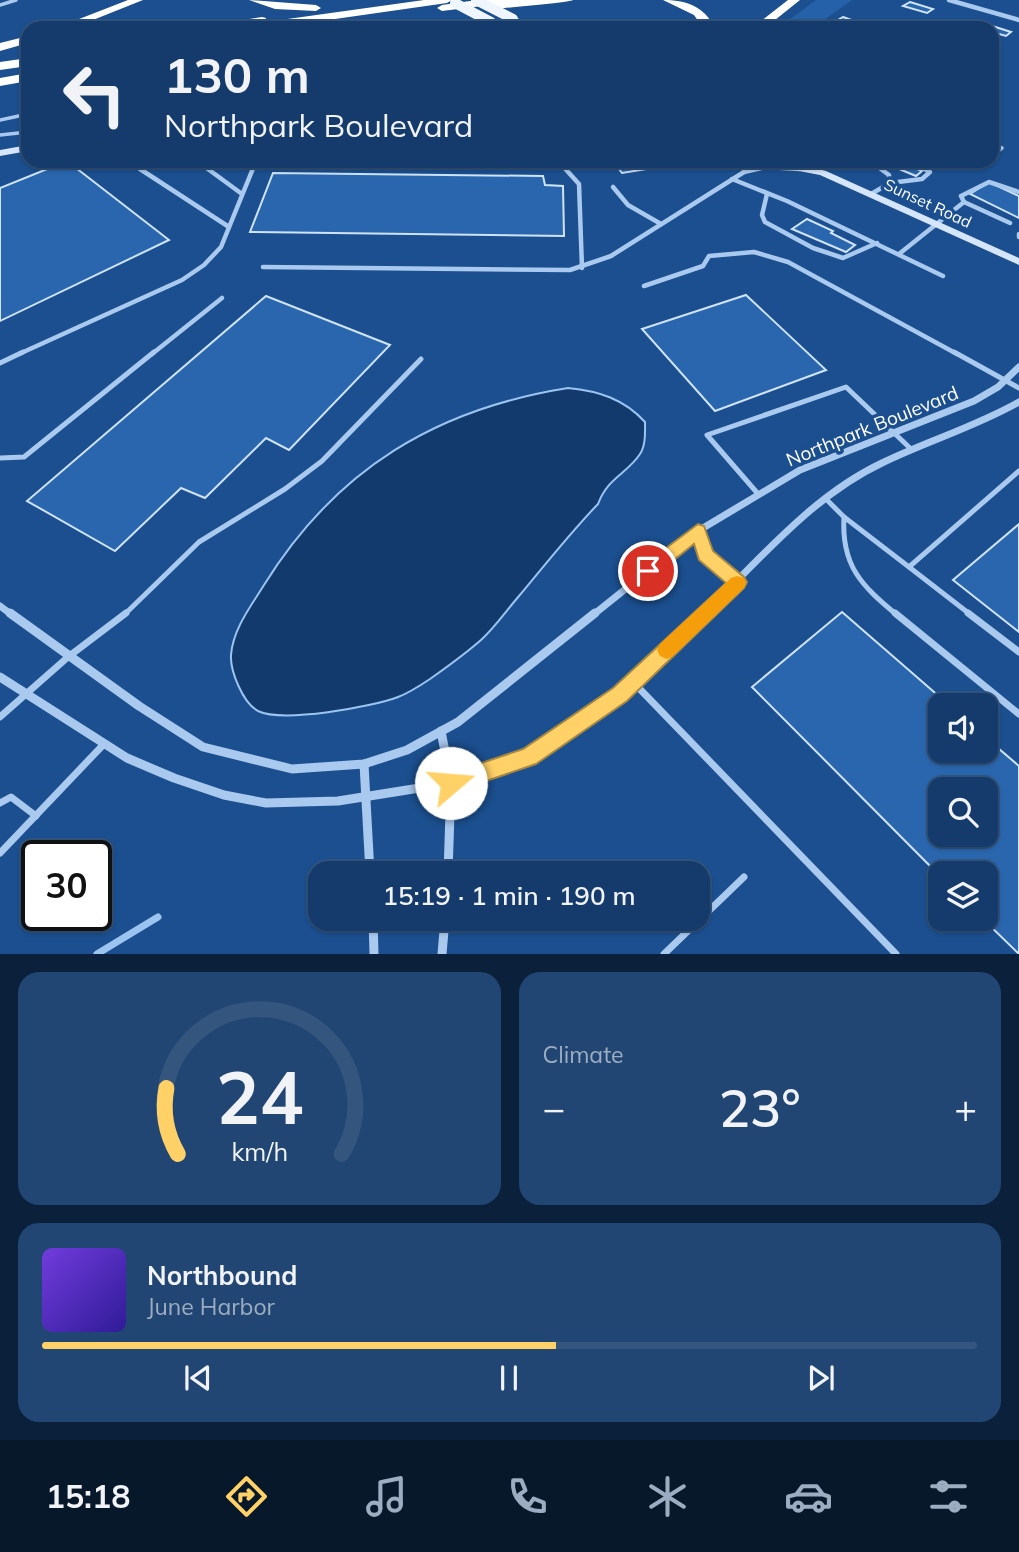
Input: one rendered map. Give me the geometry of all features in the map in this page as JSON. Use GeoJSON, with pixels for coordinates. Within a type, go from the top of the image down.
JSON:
{"type":"FeatureCollection","features":[{"type":"Feature","properties":{"kind":"highway"},"geometry":{"type":"LineString","coordinates":[[81,21],[138,0]]}},
{"type":"Feature","properties":{"kind":"highway"},"geometry":{"type":"LineString","coordinates":[[254,0],[291,8],[360,6]]}},
{"type":"Feature","properties":{"kind":"highway"},"geometry":{"type":"LineString","coordinates":[[257,21],[408,0]]}},
{"type":"Feature","properties":{"kind":"highway"},"geometry":{"type":"LineString","coordinates":[[352,21],[501,0]]}},
{"type":"Feature","properties":{"kind":"highway"},"geometry":{"type":"LineString","coordinates":[[429,16],[537,0],[568,0]]}},
{"type":"Feature","properties":{"kind":"highway"},"geometry":{"type":"LineString","coordinates":[[667,0],[696,11],[706,21]]}},
{"type":"Feature","properties":{"kind":"highway"},"geometry":{"type":"LineString","coordinates":[[767,21],[794,0]]}},
{"type":"Feature","properties":{"kind":"highway"},"geometry":{"type":"LineString","coordinates":[[301,21],[451,1]]}},
{"type":"Feature","properties":{"kind":"highway"},"geometry":{"type":"LineString","coordinates":[[0,47],[21,41]]}},
{"type":"Feature","properties":{"kind":"highway"},"geometry":{"type":"LineString","coordinates":[[0,60],[21,57]]}},
{"type":"Feature","properties":{"kind":"highway"},"geometry":{"type":"LineString","coordinates":[[0,66],[21,63]]}},
{"type":"Feature","properties":{"kind":"highway"},"geometry":{"type":"LineString","coordinates":[[0,75],[21,72]]}},
{"type":"Feature","properties":{"kind":"highway"},"geometry":{"type":"LineString","coordinates":[[0,84],[21,79]]}},
{"type":"Feature","properties":{"kind":"highway"},"geometry":{"type":"LineString","coordinates":[[0,84],[21,82]]}},
{"type":"Feature","properties":{"kind":"main road"},"geometry":{"type":"LineString","coordinates":[[476,0],[517,21]]}},
{"type":"Feature","properties":{"kind":"main road"},"geometry":{"type":"LineString","coordinates":[[451,1],[489,21]]}},
{"type":"Feature","properties":{"kind":"main road"},"geometry":{"type":"LineString","coordinates":[[0,153],[21,149]]}},
{"type":"Feature","properties":{"kind":"main road","name":"Sunset Road"},"geometry":{"type":"LineString","coordinates":[[818,168],[823,173]]}},
{"type":"Feature","properties":{"kind":"main road","name":"Sunset Road"},"geometry":{"type":"LineString","coordinates":[[802,169],[823,173],[1016,258]]}},
{"type":"Feature","properties":{"kind":"street"},"geometry":{"type":"LineString","coordinates":[[949,0],[1019,20]]}},
{"type":"Feature","properties":{"kind":"street","name":"Northpark Boulevard"},"geometry":{"type":"LineString","coordinates":[[0,606],[68,657],[203,747],[292,769],[364,764],[407,750],[458,722],[698,531],[800,470],[892,431],[974,401],[1019,367]]}},
{"type":"Feature","properties":{"kind":"street","name":"Northpark Boulevard"},"geometry":{"type":"LineString","coordinates":[[0,677],[104,744],[174,778],[224,795],[256,801],[303,804],[451,783],[529,757],[620,695],[825,497],[881,463],[986,421],[1019,402]]}},
{"type":"Feature","properties":{"kind":"street"},"geometry":{"type":"LineString","coordinates":[[698,531],[705,555],[738,582]]}},
{"type":"Feature","properties":{"kind":"street"},"geometry":{"type":"LineString","coordinates":[[441,730],[451,783],[448,861]]}},
{"type":"Feature","properties":{"kind":"street"},"geometry":{"type":"LineString","coordinates":[[364,764],[370,861]]}},
{"type":"Feature","properties":{"kind":"street"},"geometry":{"type":"LineString","coordinates":[[373,931],[374,954]]}},
{"type":"Feature","properties":{"kind":"street"},"geometry":{"type":"LineString","coordinates":[[442,954],[444,931]]}},
{"type":"Feature","properties":{"kind":"lane"},"geometry":{"type":"LineString","coordinates":[[0,5],[16,0]]}},
{"type":"Feature","properties":{"kind":"lane"},"geometry":{"type":"LineString","coordinates":[[0,120],[21,116]]}},
{"type":"Feature","properties":{"kind":"lane"},"geometry":{"type":"LineString","coordinates":[[0,135],[21,133]]}},
{"type":"Feature","properties":{"kind":"lane"},"geometry":{"type":"LineString","coordinates":[[140,168],[229,227]]}},
{"type":"Feature","properties":{"kind":"lane"},"geometry":{"type":"LineString","coordinates":[[207,168],[242,194]]}},
{"type":"Feature","properties":{"kind":"lane"},"geometry":{"type":"LineString","coordinates":[[0,363],[182,280],[204,265],[221,247],[253,168]]}},
{"type":"Feature","properties":{"kind":"lane"},"geometry":{"type":"LineString","coordinates":[[564,168],[579,184],[582,268]]}},
{"type":"Feature","properties":{"kind":"lane"},"geometry":{"type":"LineString","coordinates":[[744,172],[745,168]]}},
{"type":"Feature","properties":{"kind":"lane"},"geometry":{"type":"LineString","coordinates":[[263,267],[582,268],[611,256],[744,172],[762,168]]}},
{"type":"Feature","properties":{"kind":"lane"},"geometry":{"type":"LineString","coordinates":[[784,168],[802,169]]}},
{"type":"Feature","properties":{"kind":"lane"},"geometry":{"type":"LineString","coordinates":[[880,168],[889,175],[888,181]]}},
{"type":"Feature","properties":{"kind":"lane"},"geometry":{"type":"LineString","coordinates":[[871,194],[888,181],[897,178],[922,178],[930,172],[923,168]]}},
{"type":"Feature","properties":{"kind":"lane"},"geometry":{"type":"LineString","coordinates":[[732,179],[877,243],[943,276]]}},
{"type":"Feature","properties":{"kind":"lane"},"geometry":{"type":"LineString","coordinates":[[1010,223],[964,202],[961,196],[984,181],[991,180],[1019,192]]}},
{"type":"Feature","properties":{"kind":"lane"},"geometry":{"type":"LineString","coordinates":[[613,187],[628,205],[661,224]]}},
{"type":"Feature","properties":{"kind":"lane"},"geometry":{"type":"LineString","coordinates":[[767,194],[762,215],[765,222],[813,248],[843,258],[877,243]]}},
{"type":"Feature","properties":{"kind":"lane"},"geometry":{"type":"LineString","coordinates":[[898,254],[964,202]]}},
{"type":"Feature","properties":{"kind":"lane"},"geometry":{"type":"LineString","coordinates":[[644,286],[703,266],[709,256],[754,252],[788,262],[1019,388]]}},
{"type":"Feature","properties":{"kind":"lane"},"geometry":{"type":"LineString","coordinates":[[0,458],[24,457],[222,298]]}},
{"type":"Feature","properties":{"kind":"lane"},"geometry":{"type":"LineString","coordinates":[[0,717],[68,657],[125,614],[200,542],[285,489],[322,461],[421,359]]}},
{"type":"Feature","properties":{"kind":"lane"},"geometry":{"type":"LineString","coordinates":[[759,495],[707,435],[846,387],[912,450]]}},
{"type":"Feature","properties":{"kind":"lane"},"geometry":{"type":"LineString","coordinates":[[909,567],[1019,471]]}},
{"type":"Feature","properties":{"kind":"lane"},"geometry":{"type":"LineString","coordinates":[[825,497],[844,517],[1019,652]]}},
{"type":"Feature","properties":{"kind":"lane"},"geometry":{"type":"LineString","coordinates":[[844,517],[842,533],[849,556],[864,587],[1019,714]]}},
{"type":"Feature","properties":{"kind":"lane"},"geometry":{"type":"LineString","coordinates":[[634,682],[896,954]]}},
{"type":"Feature","properties":{"kind":"lane"},"geometry":{"type":"LineString","coordinates":[[0,853],[104,744]]}},
{"type":"Feature","properties":{"kind":"lane"},"geometry":{"type":"LineString","coordinates":[[0,803],[11,797],[36,816]]}},
{"type":"Feature","properties":{"kind":"lane"},"geometry":{"type":"LineString","coordinates":[[664,954],[744,877]]}},
{"type":"Feature","properties":{"kind":"shaded area"},"geometry":{"type":"Polygon","coordinates":[[[816,0],[852,0],[823,21],[788,21],[816,0]]]}},
{"type":"Feature","properties":{"kind":"shaded area"},"geometry":{"type":"Polygon","coordinates":[[[568,388],[600,394],[620,402],[637,414],[645,422],[643,447],[635,461],[612,482],[598,504],[486,635],[426,681],[386,701],[349,709],[287,715],[270,714],[252,707],[238,686],[233,669],[231,655],[235,636],[243,618],[292,544],[323,508],[357,477],[393,451],[433,429],[475,411],[568,388]]]}},
{"type":"Feature","properties":{"kind":"building"},"geometry":{"type":"Polygon","coordinates":[[[910,2],[933,9],[927,13],[903,6],[910,2]]]}},
{"type":"Feature","properties":{"kind":"building"},"geometry":{"type":"Polygon","coordinates":[[[843,17],[854,21],[836,21],[843,17]]]}},
{"type":"Feature","properties":{"kind":"building"},"geometry":{"type":"Polygon","coordinates":[[[999,28],[1011,32],[1006,36],[999,34],[999,28]]]}},
{"type":"Feature","properties":{"kind":"building"},"geometry":{"type":"Polygon","coordinates":[[[50,168],[76,168],[169,240],[0,321],[0,188],[50,168]]]}},
{"type":"Feature","properties":{"kind":"building"},"geometry":{"type":"Polygon","coordinates":[[[618,168],[653,168],[622,173],[618,168]]]}},
{"type":"Feature","properties":{"kind":"building"},"geometry":{"type":"Polygon","coordinates":[[[897,168],[915,168],[922,171],[916,176],[897,168]]]}},
{"type":"Feature","properties":{"kind":"building"},"geometry":{"type":"Polygon","coordinates":[[[273,173],[543,176],[545,185],[563,186],[564,236],[250,232],[273,173]]]}},
{"type":"Feature","properties":{"kind":"building"},"geometry":{"type":"Polygon","coordinates":[[[989,182],[1019,196],[1019,218],[970,194],[989,182]]]}},
{"type":"Feature","properties":{"kind":"building"},"geometry":{"type":"Polygon","coordinates":[[[807,219],[855,245],[846,252],[792,229],[807,219]]]}},
{"type":"Feature","properties":{"kind":"building"},"geometry":{"type":"Polygon","coordinates":[[[746,295],[826,370],[715,411],[642,329],[746,295]]]}},
{"type":"Feature","properties":{"kind":"building"},"geometry":{"type":"Polygon","coordinates":[[[266,296],[390,345],[289,450],[266,438],[205,498],[181,488],[115,551],[27,501],[266,296]]]}},
{"type":"Feature","properties":{"kind":"building"},"geometry":{"type":"Polygon","coordinates":[[[1019,524],[1019,632],[953,580],[1019,524]]]}},
{"type":"Feature","properties":{"kind":"building"},"geometry":{"type":"Polygon","coordinates":[[[842,612],[935,693],[928,693],[928,763],[998,763],[998,748],[1019,766],[1019,954],[995,931],[998,931],[998,861],[928,861],[928,864],[752,687],[842,612]]]}},
{"type":"Feature","properties":{"kind":"waterway"},"geometry":{"type":"LineString","coordinates":[[97,954],[158,917]]}},
{"type":"Feature","properties":{"kind":"slow traffic"},"geometry":{"type":"LineString","coordinates":[[667,650],[737,583]]}},
{"type":"Feature","properties":{"kind":"route"},"geometry":{"type":"LineString","coordinates":[[451,783],[529,757],[620,695],[738,582],[705,555],[698,531],[648,571]]}}]}
